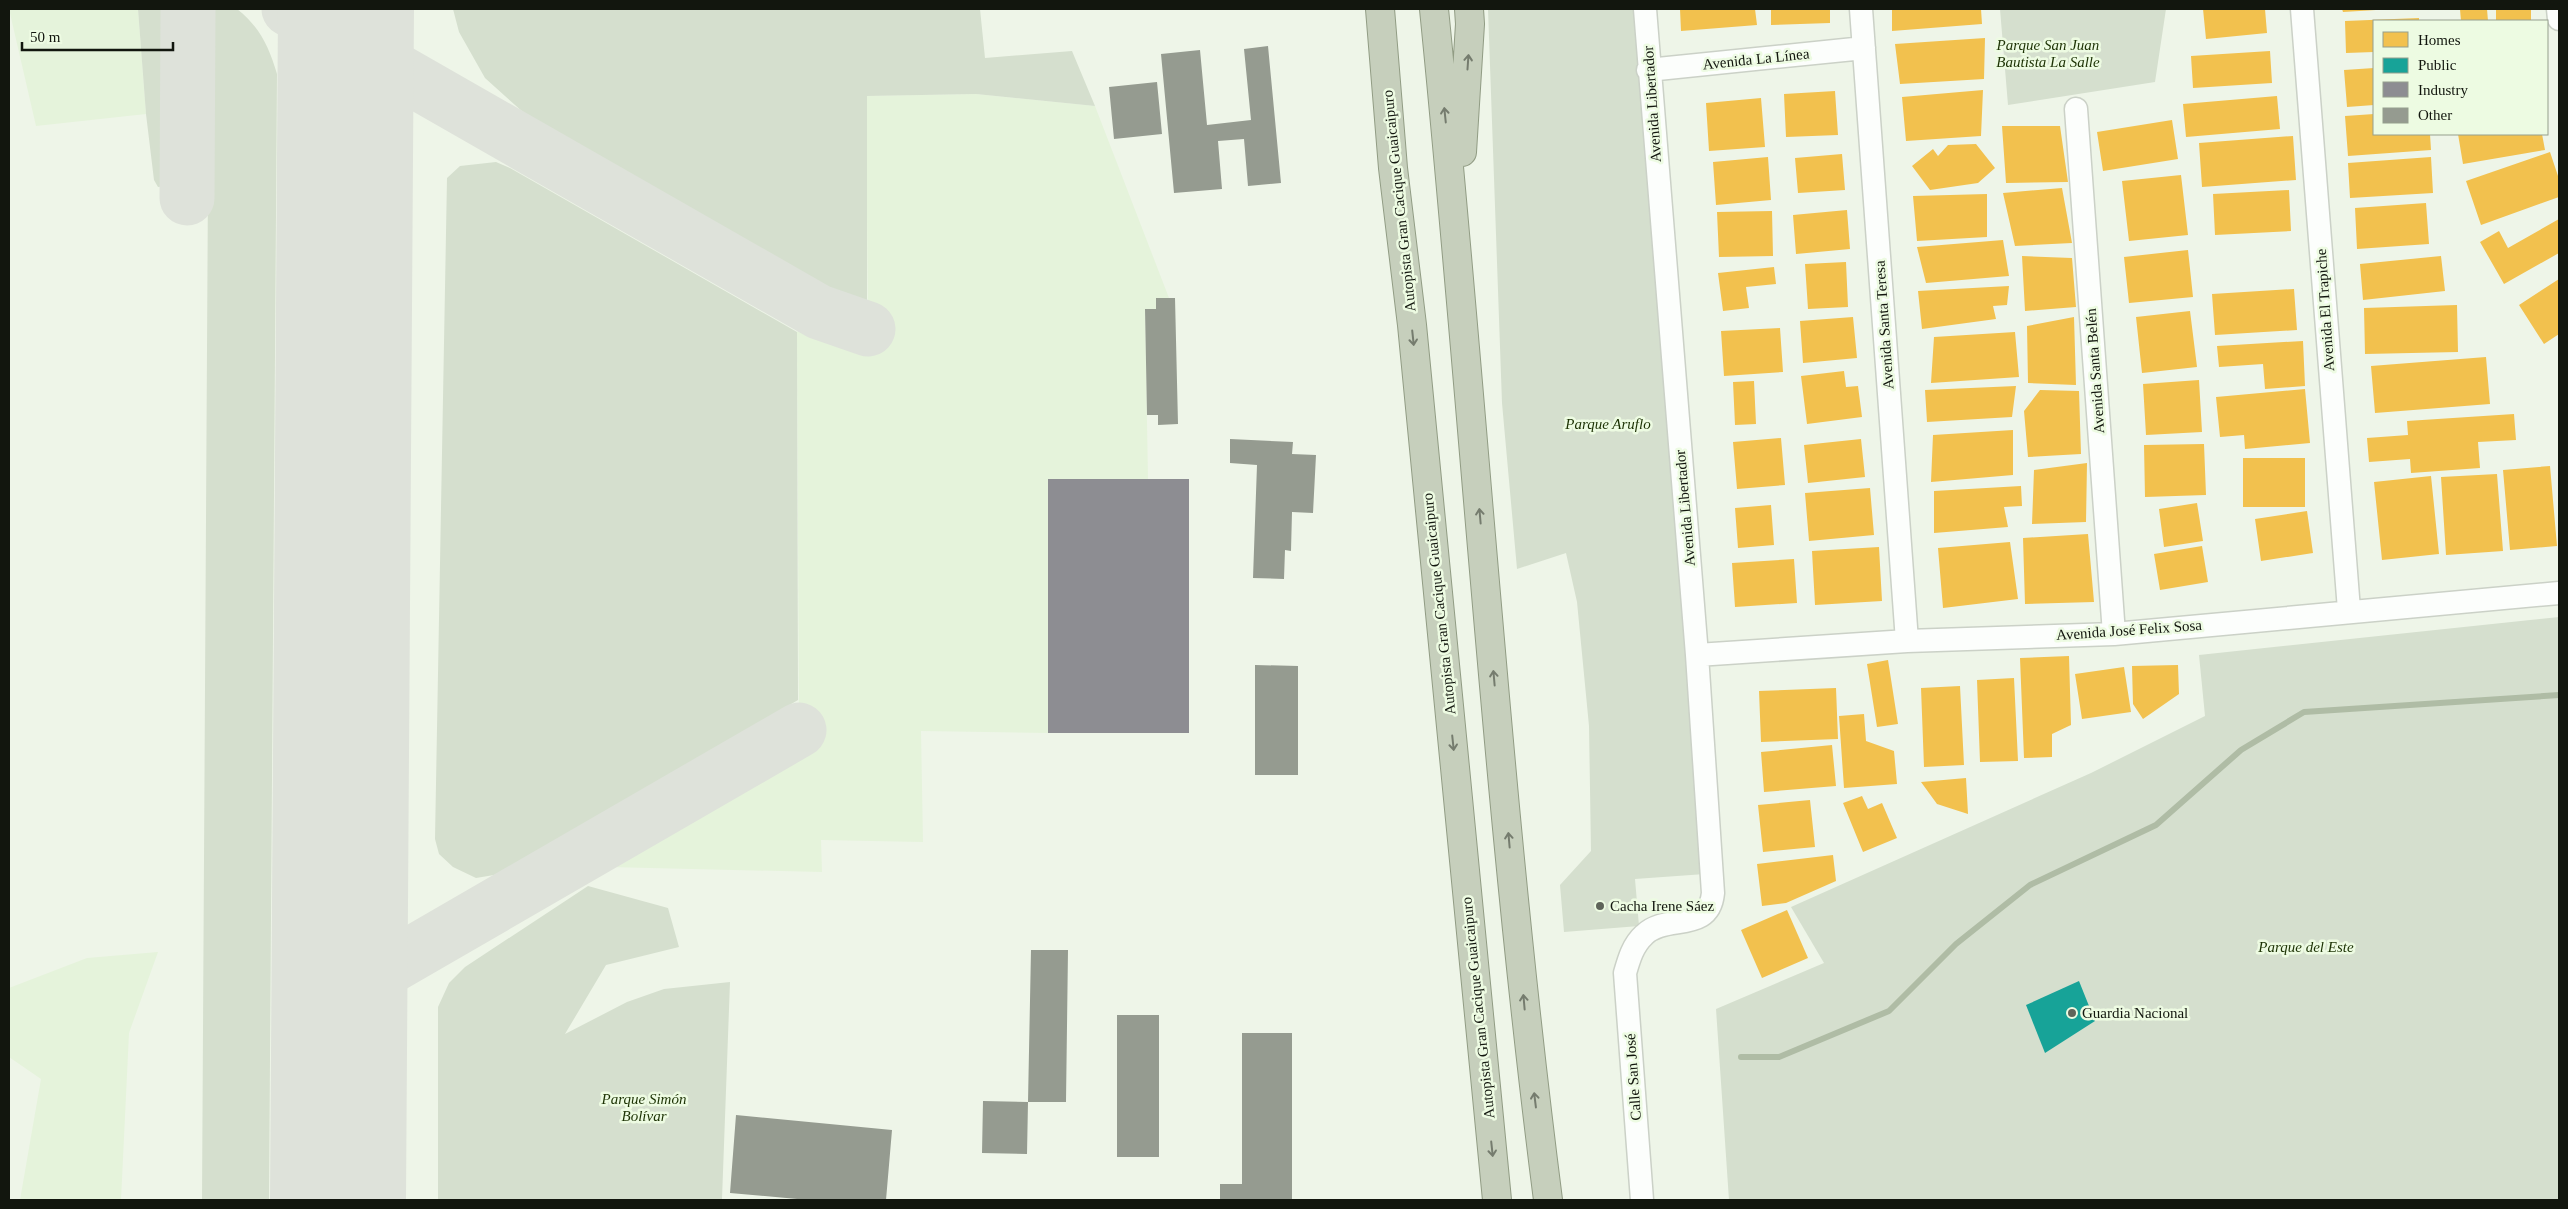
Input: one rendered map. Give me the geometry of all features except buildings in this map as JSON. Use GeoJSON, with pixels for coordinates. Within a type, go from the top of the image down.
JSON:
{"type":"FeatureCollection","features":[{"type":"Feature","properties":{"kind":"highway"},"geometry":{"type":"LineString","coordinates":[[1366,9],[1388,103]]}},
{"type":"Feature","properties":{"kind":"highway","name":"Autopista Gran Cacique Guaicaipuro"},"geometry":{"type":"LineString","coordinates":[[1380,9],[1394,168],[1412,325],[1497,1200]]}},
{"type":"Feature","properties":{"kind":"highway"},"geometry":{"type":"LineString","coordinates":[[1434,9],[1457,233],[1528,1050],[1548,1200]]}},
{"type":"Feature","properties":{"kind":"highway"},"geometry":{"type":"LineString","coordinates":[[1457,233],[1470,24],[1469,9]]}},
{"type":"Feature","properties":{"kind":"street","name":"Avenida Libertador"},"geometry":{"type":"LineString","coordinates":[[1630,955],[1644,934],[1655,928],[1695,919],[1706,913],[1712,905],[1713,893],[1697,655],[1648,70],[1645,9]]}},
{"type":"Feature","properties":{"kind":"street","name":"Avenida Santa Teresa"},"geometry":{"type":"LineString","coordinates":[[1861,9],[1907,641]]}},
{"type":"Feature","properties":{"kind":"street","name":"Avenida El Trapiche"},"geometry":{"type":"LineString","coordinates":[[2302,9],[2348,610]]}},
{"type":"Feature","properties":{"kind":"street"},"geometry":{"type":"LineString","coordinates":[[2558,9],[2559,19]]}},
{"type":"Feature","properties":{"kind":"street","name":"Avenida La Línea"},"geometry":{"type":"LineString","coordinates":[[1648,70],[1864,48]]}},
{"type":"Feature","properties":{"kind":"street","name":"Avenida Santa Belén"},"geometry":{"type":"LineString","coordinates":[[2076,109],[2114,634]]}},
{"type":"Feature","properties":{"kind":"street","name":"Avenida José Felix Sosa"},"geometry":{"type":"LineString","coordinates":[[1697,655],[1907,641],[2114,634],[2348,610],[2559,592]]}},
{"type":"Feature","properties":{"kind":"street","name":"Calle San José"},"geometry":{"type":"LineString","coordinates":[[1630,955],[1625,972],[1642,1200]]}},
{"type":"Feature","properties":{"kind":"shaded area"},"geometry":{"type":"Polygon","coordinates":[[[9,9],[138,9],[146,114],[36,126],[9,9]]]}},
{"type":"Feature","properties":{"kind":"shaded area"},"geometry":{"type":"Polygon","coordinates":[[[976,94],[1095,106],[1169,298],[1156,298],[1156,309],[1145,309],[1148,479],[1048,479],[1048,733],[921,731],[923,842],[821,840],[822,872],[567,866],[799,730],[797,332],[819,312],[868,329],[866,96],[976,94]]]}},
{"type":"Feature","properties":{"kind":"shaded area"},"geometry":{"type":"Polygon","coordinates":[[[158,952],[129,1033],[121,1200],[20,1200],[41,1079],[9,1057],[9,988],[87,958],[158,952]]]}},
{"type":"Feature","properties":{"kind":"green space"},"geometry":{"type":"Polygon","coordinates":[[[138,9],[169,9],[166,186],[158,187],[154,180],[146,114],[138,9]]]}},
{"type":"Feature","properties":{"kind":"green space"},"geometry":{"type":"Polygon","coordinates":[[[209,9],[237,9],[245,16],[263,38],[277,74],[269,1200],[202,1200],[209,9]]]}},
{"type":"Feature","properties":{"kind":"green space"},"geometry":{"type":"Polygon","coordinates":[[[453,9],[980,9],[985,58],[1072,51],[1095,106],[976,94],[867,96],[867,312],[524,113],[485,78],[459,32],[453,9]]]}},
{"type":"Feature","properties":{"kind":"green space","name":"Parque Aruflo"},"geometry":{"type":"Polygon","coordinates":[[[1488,9],[1644,9],[1705,874],[1635,879],[1639,926],[1564,932],[1560,885],[1591,851],[1589,726],[1577,602],[1566,553],[1517,569],[1502,403],[1488,9]]]}},
{"type":"Feature","properties":{"kind":"green space","name":"Parque San Juan Bautista La Salle"},"geometry":{"type":"Polygon","coordinates":[[[2000,9],[2166,9],[2155,82],[2008,105],[2000,9]]]}},
{"type":"Feature","properties":{"kind":"green space"},"geometry":{"type":"Polygon","coordinates":[[[496,162],[510,168],[797,332],[798,700],[524,861],[500,874],[476,878],[453,867],[439,854],[435,839],[447,178],[460,166],[496,162]]]}},
{"type":"Feature","properties":{"kind":"green space","name":"Parque del Este"},"geometry":{"type":"Polygon","coordinates":[[[2559,617],[2559,1200],[1729,1200],[1716,1009],[1824,963],[1791,907],[2091,773],[2205,716],[2199,655],[2559,617]]]}},
{"type":"Feature","properties":{"kind":"green space","name":"Parque Simón Bolívar"},"geometry":{"type":"Polygon","coordinates":[[[588,886],[668,908],[679,947],[606,965],[565,1034],[627,1002],[664,989],[730,982],[722,1199],[748,1200],[438,1200],[438,1007],[449,983],[465,967],[588,886]]]}},
{"type":"Feature","properties":{"kind":"waterway"},"geometry":{"type":"LineString","coordinates":[[1741,1057],[1779,1057],[1889,1011],[1956,944],[2030,885],[2156,825],[2241,750],[2304,712],[2559,695]]}},
{"type":"Feature","properties":{"kind":"taxiway"},"geometry":{"type":"LineString","coordinates":[[187,198],[188,9]]}},
{"type":"Feature","properties":{"kind":"taxiway"},"geometry":{"type":"LineString","coordinates":[[289,9],[819,312],[868,329]]}},
{"type":"Feature","properties":{"kind":"taxiway"},"geometry":{"type":"LineString","coordinates":[[339,996],[799,730]]}},
{"type":"Feature","properties":{"kind":"runway"},"geometry":{"type":"LineString","coordinates":[[338,1200],[346,9]]}},
{"type":"Feature","properties":{"kind":"place","name":"Cacha Irene Sáez"},"geometry":{"type":"Point","coordinates":[1600,906]}},
{"type":"Feature","properties":{"kind":"place","name":"Guardia Nacional"},"geometry":{"type":"Point","coordinates":[2072,1013]}}]}
